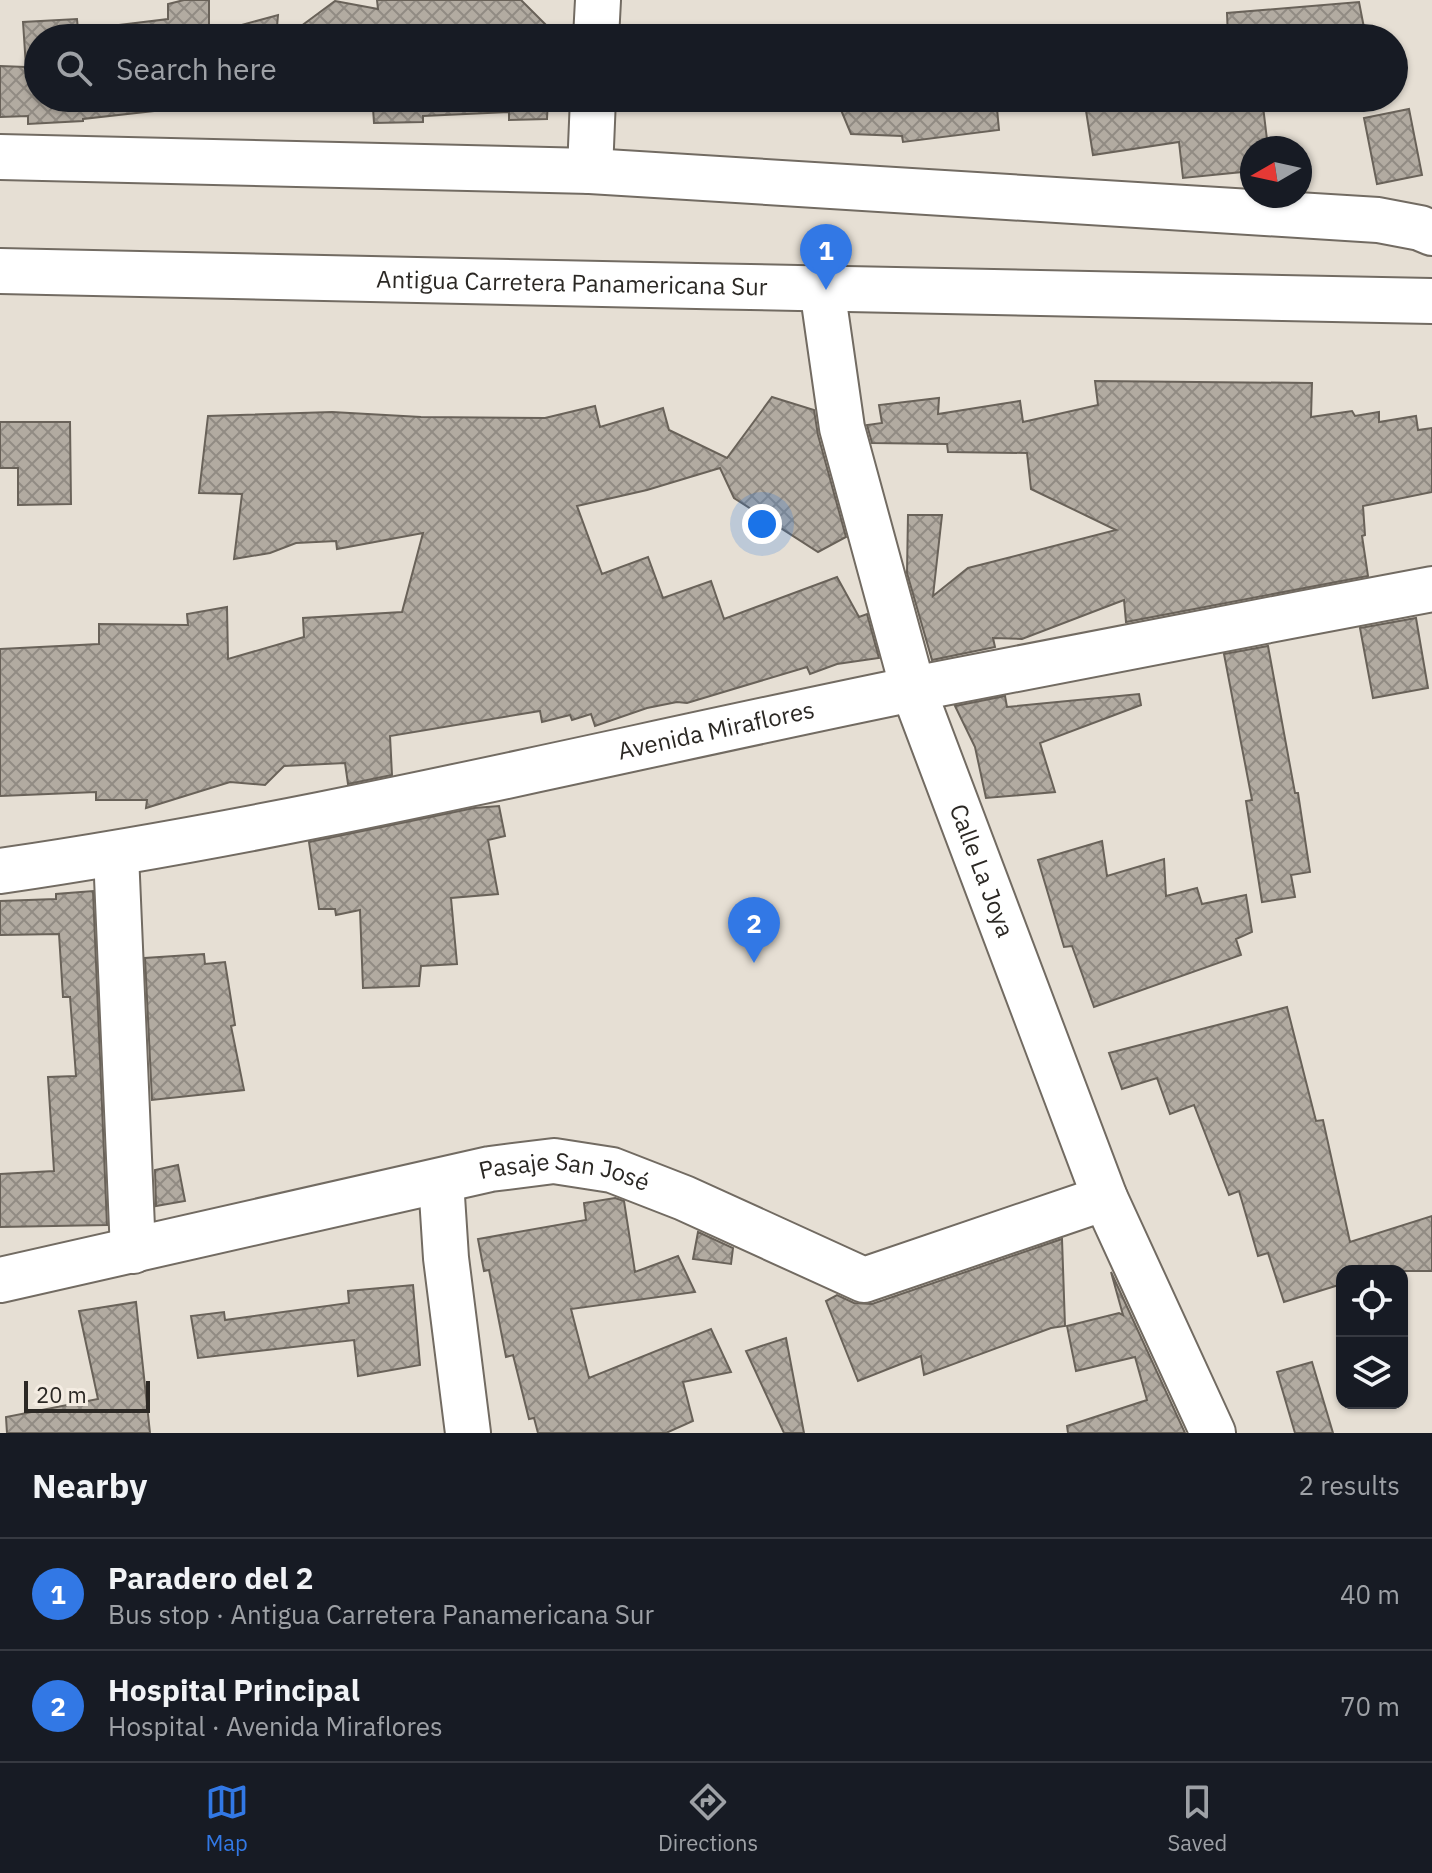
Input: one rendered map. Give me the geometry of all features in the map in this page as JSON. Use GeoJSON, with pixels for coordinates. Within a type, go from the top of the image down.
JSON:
{"type":"FeatureCollection","features":[{"type":"Feature","properties":{"kind":"main road"},"geometry":{"type":"LineString","coordinates":[[597,24],[598,0]]}},
{"type":"Feature","properties":{"kind":"main road"},"geometry":{"type":"LineString","coordinates":[[590,171],[592,112]]}},
{"type":"Feature","properties":{"kind":"main road"},"geometry":{"type":"LineString","coordinates":[[0,157],[590,171],[1378,220],[1432,233]]}},
{"type":"Feature","properties":{"kind":"main road","name":"Antigua Carretera Panamericana Sur"},"geometry":{"type":"LineString","coordinates":[[0,271],[578,286],[1432,301]]}},
{"type":"Feature","properties":{"kind":"main road","name":"Calle La Joya"},"geometry":{"type":"LineString","coordinates":[[822,288],[842,428],[913,689],[1105,1198],[1213,1433]]}},
{"type":"Feature","properties":{"kind":"main road","name":"Avenida Miraflores"},"geometry":{"type":"LineString","coordinates":[[0,871],[116,854],[439,792],[913,689],[1432,589]]}},
{"type":"Feature","properties":{"kind":"main road"},"geometry":{"type":"LineString","coordinates":[[116,854],[133,1251]]}},
{"type":"Feature","properties":{"kind":"main road","name":"Pasaje San José"},"geometry":{"type":"LineString","coordinates":[[0,1280],[490,1169],[554,1161],[612,1170],[684,1198],[864,1280],[1105,1198]]}},
{"type":"Feature","properties":{"kind":"main road"},"geometry":{"type":"LineString","coordinates":[[441,1181],[446,1258],[468,1433]]}},
{"type":"Feature","properties":{"kind":"building"},"geometry":{"type":"Polygon","coordinates":[[[184,0],[209,0],[209,24],[127,24],[168,19],[168,4],[184,0]]]}},
{"type":"Feature","properties":{"kind":"building"},"geometry":{"type":"Polygon","coordinates":[[[377,0],[521,0],[545,24],[304,24],[335,1],[378,9],[377,0]]]}},
{"type":"Feature","properties":{"kind":"building"},"geometry":{"type":"Polygon","coordinates":[[[1359,2],[1363,24],[1227,24],[1227,13],[1359,2]]]}},
{"type":"Feature","properties":{"kind":"building"},"geometry":{"type":"Polygon","coordinates":[[[278,15],[277,24],[245,24],[278,15]]]}},
{"type":"Feature","properties":{"kind":"building"},"geometry":{"type":"Polygon","coordinates":[[[77,19],[77,24],[24,24],[24,37],[23,22],[77,19]]]}},
{"type":"Feature","properties":{"kind":"building"},"geometry":{"type":"Polygon","coordinates":[[[0,66],[24,67],[24,112],[145,112],[83,121],[28,124],[28,116],[0,117],[0,66]]]}},
{"type":"Feature","properties":{"kind":"building"},"geometry":{"type":"Polygon","coordinates":[[[1408,109],[1422,175],[1377,184],[1364,118],[1408,112],[1408,109]]]}},
{"type":"Feature","properties":{"kind":"building"},"geometry":{"type":"Polygon","coordinates":[[[373,112],[509,112],[423,116],[423,122],[374,123],[373,112]]]}},
{"type":"Feature","properties":{"kind":"building"},"geometry":{"type":"Polygon","coordinates":[[[509,112],[547,112],[547,119],[509,120],[509,112]]]}},
{"type":"Feature","properties":{"kind":"building"},"geometry":{"type":"Polygon","coordinates":[[[842,112],[997,112],[999,130],[903,142],[902,136],[851,134],[842,112]]]}},
{"type":"Feature","properties":{"kind":"building"},"geometry":{"type":"Polygon","coordinates":[[[1086,112],[1264,112],[1267,136],[1240,136],[1240,172],[1183,178],[1179,142],[1093,155],[1086,112]]]}},
{"type":"Feature","properties":{"kind":"building"},"geometry":{"type":"Polygon","coordinates":[[[1095,381],[1312,383],[1311,417],[1352,411],[1355,416],[1379,412],[1379,422],[1416,416],[1418,430],[1432,428],[1432,492],[1363,506],[1365,535],[1362,536],[1368,576],[1126,622],[1124,600],[1022,639],[993,638],[995,647],[932,660],[907,573],[908,515],[942,515],[933,596],[968,568],[1116,530],[1031,489],[1027,453],[948,452],[947,444],[872,443],[867,425],[882,423],[879,405],[939,398],[938,414],[1020,401],[1023,422],[1098,405],[1095,381]]]}},
{"type":"Feature","properties":{"kind":"building"},"geometry":{"type":"Polygon","coordinates":[[[772,397],[814,410],[846,537],[818,552],[734,498],[720,468],[647,490],[577,506],[602,574],[648,557],[663,598],[711,581],[724,619],[837,577],[859,617],[867,614],[879,658],[837,664],[810,674],[807,667],[687,703],[647,708],[595,726],[591,714],[572,720],[570,715],[542,722],[540,711],[390,736],[392,775],[348,784],[345,763],[284,766],[265,785],[230,782],[146,808],[147,800],[96,800],[96,792],[0,796],[0,649],[99,644],[99,624],[188,625],[187,614],[227,607],[228,659],[304,637],[303,618],[402,612],[423,533],[337,549],[336,541],[296,543],[270,553],[234,559],[242,494],[199,493],[208,416],[332,412],[421,417],[545,418],[595,406],[600,427],[663,408],[669,430],[727,458],[772,397]]]}},
{"type":"Feature","properties":{"kind":"building"},"geometry":{"type":"Polygon","coordinates":[[[0,422],[70,422],[71,504],[18,505],[18,468],[0,468],[0,422]]]}},
{"type":"Feature","properties":{"kind":"building"},"geometry":{"type":"Polygon","coordinates":[[[1416,618],[1428,688],[1373,698],[1360,628],[1416,618]]]}},
{"type":"Feature","properties":{"kind":"building"},"geometry":{"type":"Polygon","coordinates":[[[1268,646],[1295,793],[1298,793],[1310,872],[1291,875],[1295,897],[1262,902],[1246,801],[1252,800],[1224,654],[1268,646]]]}},
{"type":"Feature","properties":{"kind":"building"},"geometry":{"type":"Polygon","coordinates":[[[1139,694],[1141,705],[1040,743],[1055,792],[986,798],[975,747],[955,706],[1005,696],[1007,707],[1139,694]]]}},
{"type":"Feature","properties":{"kind":"building"},"geometry":{"type":"Polygon","coordinates":[[[499,806],[505,836],[488,840],[498,894],[451,898],[457,964],[421,966],[419,986],[363,988],[360,910],[336,915],[335,909],[319,909],[309,842],[474,808],[499,806]]]}},
{"type":"Feature","properties":{"kind":"building"},"geometry":{"type":"Polygon","coordinates":[[[1102,841],[1107,876],[1164,859],[1166,896],[1197,888],[1202,904],[1246,895],[1252,932],[1236,939],[1241,955],[1094,1007],[1072,946],[1064,947],[1038,860],[1102,841]]]}},
{"type":"Feature","properties":{"kind":"building"},"geometry":{"type":"Polygon","coordinates":[[[93,891],[107,1225],[0,1227],[0,1174],[54,1171],[48,1077],[76,1076],[70,997],[63,997],[59,934],[0,935],[0,901],[56,899],[56,894],[93,891]]]}},
{"type":"Feature","properties":{"kind":"building"},"geometry":{"type":"Polygon","coordinates":[[[204,954],[205,964],[225,962],[235,1025],[231,1026],[244,1090],[152,1100],[145,958],[204,954]]]}},
{"type":"Feature","properties":{"kind":"building"},"geometry":{"type":"Polygon","coordinates":[[[1287,1007],[1316,1121],[1323,1120],[1350,1242],[1432,1216],[1432,1271],[1408,1271],[1408,1265],[1336,1265],[1336,1286],[1284,1302],[1268,1253],[1258,1256],[1239,1191],[1229,1195],[1194,1105],[1170,1114],[1157,1078],[1122,1089],[1109,1053],[1287,1007]]]}},
{"type":"Feature","properties":{"kind":"building"},"geometry":{"type":"Polygon","coordinates":[[[178,1165],[185,1201],[156,1206],[155,1170],[178,1165]]]}},
{"type":"Feature","properties":{"kind":"building"},"geometry":{"type":"Polygon","coordinates":[[[615,1198],[624,1201],[635,1272],[678,1256],[695,1292],[571,1309],[589,1378],[711,1329],[731,1372],[683,1382],[693,1421],[666,1433],[538,1433],[534,1418],[529,1419],[513,1355],[506,1357],[489,1270],[484,1271],[478,1239],[586,1220],[584,1203],[615,1198]]]}},
{"type":"Feature","properties":{"kind":"building"},"geometry":{"type":"Polygon","coordinates":[[[698,1232],[733,1248],[731,1264],[693,1259],[698,1232]]]}},
{"type":"Feature","properties":{"kind":"building"},"geometry":{"type":"Polygon","coordinates":[[[1062,1239],[1065,1326],[1051,1328],[924,1375],[921,1356],[858,1381],[826,1301],[837,1295],[854,1303],[872,1304],[1062,1239]]]}},
{"type":"Feature","properties":{"kind":"building"},"geometry":{"type":"Polygon","coordinates":[[[1111,1272],[1185,1433],[1068,1433],[1067,1426],[1147,1400],[1135,1357],[1076,1371],[1067,1326],[1119,1313],[1123,1315],[1111,1272]]]}},
{"type":"Feature","properties":{"kind":"building"},"geometry":{"type":"Polygon","coordinates":[[[413,1285],[420,1365],[358,1376],[354,1340],[198,1358],[191,1316],[224,1312],[225,1320],[349,1303],[348,1291],[413,1285]]]}},
{"type":"Feature","properties":{"kind":"building"},"geometry":{"type":"Polygon","coordinates":[[[136,1302],[150,1433],[7,1433],[6,1417],[98,1399],[79,1311],[136,1302]]]}},
{"type":"Feature","properties":{"kind":"building"},"geometry":{"type":"Polygon","coordinates":[[[786,1338],[804,1433],[784,1433],[746,1351],[786,1338]]]}},
{"type":"Feature","properties":{"kind":"building"},"geometry":{"type":"Polygon","coordinates":[[[1312,1362],[1333,1433],[1295,1433],[1277,1372],[1312,1362]]]}},
{"type":"Feature","properties":{"kind":"place","name":"Paradero del 2"},"geometry":{"type":"Point","coordinates":[826,290]}},
{"type":"Feature","properties":{"kind":"place","name":"Hospital Principal"},"geometry":{"type":"Point","coordinates":[754,963]}}]}
